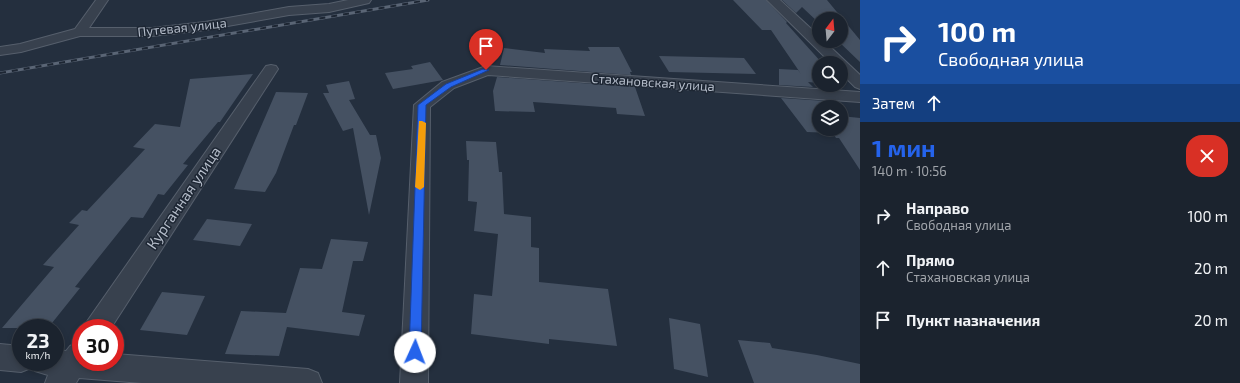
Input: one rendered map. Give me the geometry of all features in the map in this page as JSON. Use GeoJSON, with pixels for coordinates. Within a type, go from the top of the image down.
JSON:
{"type":"FeatureCollection","features":[{"type":"Feature","properties":{"kind":"street"},"geometry":{"type":"LineString","coordinates":[[80,32],[102,0]]}},
{"type":"Feature","properties":{"kind":"street","name":"Путевая улица"},"geometry":{"type":"LineString","coordinates":[[0,51],[21,48],[80,32],[111,33],[160,31],[205,26],[289,11],[329,8],[365,0]]}},
{"type":"Feature","properties":{"kind":"street"},"geometry":{"type":"LineString","coordinates":[[773,0],[832,56]]}},
{"type":"Feature","properties":{"kind":"street","name":"Курганная улица"},"geometry":{"type":"LineString","coordinates":[[103,319],[271,69]]}},
{"type":"Feature","properties":{"kind":"street","name":"Стахановская улица"},"geometry":{"type":"LineString","coordinates":[[414,383],[422,105],[448,85],[486,70],[860,97]]}},
{"type":"Feature","properties":{"kind":"street"},"geometry":{"type":"LineString","coordinates":[[848,72],[860,84]]}},
{"type":"Feature","properties":{"kind":"street"},"geometry":{"type":"LineString","coordinates":[[0,357],[12,358]]}},
{"type":"Feature","properties":{"kind":"street"},"geometry":{"type":"LineString","coordinates":[[71,367],[308,383]]}},
{"type":"Feature","properties":{"kind":"building"},"geometry":{"type":"Polygon","coordinates":[[[733,0],[766,0],[787,22],[786,23],[816,56],[812,56],[812,82],[808,82],[812,87],[779,85],[779,69],[798,70],[801,74],[771,30],[762,30],[733,0]]]}},
{"type":"Feature","properties":{"kind":"building"},"geometry":{"type":"Polygon","coordinates":[[[782,0],[827,0],[837,12],[812,12],[812,16],[802,7],[796,13],[782,0]]]}},
{"type":"Feature","properties":{"kind":"building"},"geometry":{"type":"Polygon","coordinates":[[[848,25],[860,40],[860,62],[845,48],[848,48],[848,25]]]}},
{"type":"Feature","properties":{"kind":"building"},"geometry":{"type":"Polygon","coordinates":[[[588,47],[619,47],[632,72],[630,72],[631,75],[500,65],[504,48],[545,53],[544,49],[590,51],[588,47]]]}},
{"type":"Feature","properties":{"kind":"building"},"geometry":{"type":"Polygon","coordinates":[[[659,56],[744,58],[756,74],[669,72],[659,56]]]}},
{"type":"Feature","properties":{"kind":"building"},"geometry":{"type":"Polygon","coordinates":[[[430,62],[443,80],[393,89],[385,73],[413,69],[411,66],[430,62]]]}},
{"type":"Feature","properties":{"kind":"building"},"geometry":{"type":"Polygon","coordinates":[[[253,74],[220,122],[218,122],[183,164],[188,165],[164,195],[158,194],[143,218],[131,217],[75,287],[80,288],[55,319],[12,319],[12,328],[2,328],[54,267],[43,265],[79,225],[69,223],[82,210],[87,211],[145,149],[133,147],[155,124],[180,127],[190,79],[253,74]]]}},
{"type":"Feature","properties":{"kind":"building"},"geometry":{"type":"Polygon","coordinates":[[[497,77],[635,87],[645,116],[617,114],[616,108],[533,102],[535,112],[495,111],[493,91],[497,77]]]}},
{"type":"Feature","properties":{"kind":"building"},"geometry":{"type":"Polygon","coordinates":[[[349,81],[355,99],[349,100],[370,135],[376,135],[381,158],[369,215],[353,128],[343,131],[323,93],[329,93],[326,85],[349,81]]]}},
{"type":"Feature","properties":{"kind":"building"},"geometry":{"type":"Polygon","coordinates":[[[276,92],[308,93],[276,173],[265,192],[234,189],[276,92]]]}},
{"type":"Feature","properties":{"kind":"building"},"geometry":{"type":"Polygon","coordinates":[[[781,98],[812,100],[812,132],[807,132],[781,98]]]}},
{"type":"Feature","properties":{"kind":"building"},"geometry":{"type":"Polygon","coordinates":[[[848,117],[860,118],[860,170],[839,138],[836,138],[835,136],[848,136],[848,117]]]}},
{"type":"Feature","properties":{"kind":"building"},"geometry":{"type":"Polygon","coordinates":[[[466,141],[496,142],[499,172],[502,172],[504,214],[531,217],[531,247],[539,248],[539,282],[608,289],[617,346],[549,339],[549,344],[471,334],[474,294],[492,296],[498,234],[474,231],[477,202],[468,201],[469,160],[467,160],[466,141]]]}},
{"type":"Feature","properties":{"kind":"building"},"geometry":{"type":"Polygon","coordinates":[[[207,219],[252,224],[240,246],[193,240],[207,219]]]}},
{"type":"Feature","properties":{"kind":"building"},"geometry":{"type":"Polygon","coordinates":[[[331,239],[368,242],[363,261],[353,261],[342,312],[365,315],[359,336],[287,327],[279,356],[225,354],[241,311],[286,313],[300,268],[322,269],[331,239]]]}},
{"type":"Feature","properties":{"kind":"building"},"geometry":{"type":"Polygon","coordinates":[[[162,292],[205,296],[187,335],[140,330],[162,292]]]}},
{"type":"Feature","properties":{"kind":"building"},"geometry":{"type":"Polygon","coordinates":[[[669,318],[700,324],[708,377],[674,369],[669,318]]]}},
{"type":"Feature","properties":{"kind":"building"},"geometry":{"type":"Polygon","coordinates":[[[738,340],[770,343],[772,348],[860,364],[860,383],[754,383],[738,340]]]}},
{"type":"Feature","properties":{"kind":"railway"},"geometry":{"type":"LineString","coordinates":[[0,73],[428,0]]}},
{"type":"Feature","properties":{"kind":"slow traffic"},"geometry":{"type":"LineString","coordinates":[[420,187],[422,123]]}},
{"type":"Feature","properties":{"kind":"route"},"geometry":{"type":"LineString","coordinates":[[415,352],[422,105],[448,85],[486,70]]}}]}
